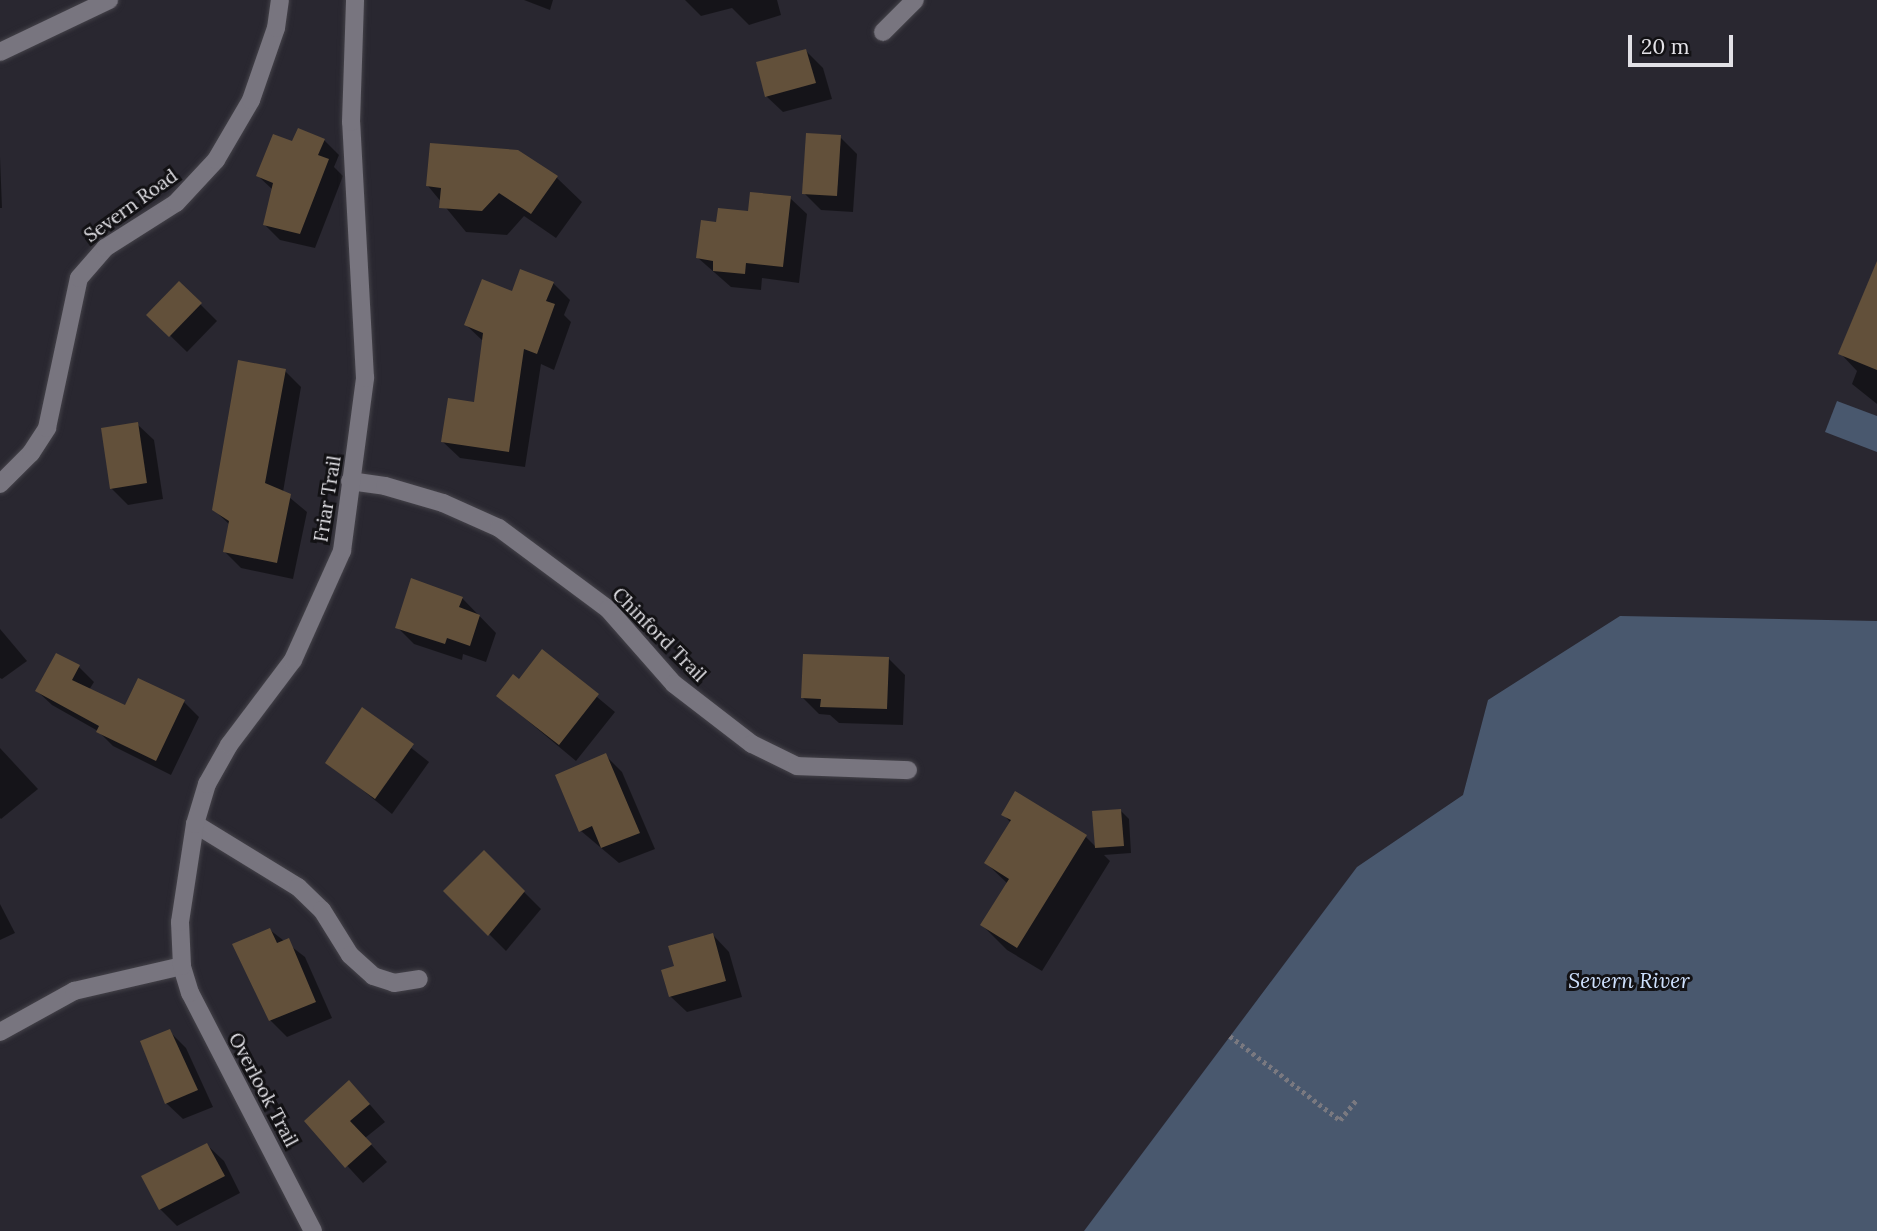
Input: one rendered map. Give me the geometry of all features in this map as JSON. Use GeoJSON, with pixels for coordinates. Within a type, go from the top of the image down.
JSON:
{"type":"FeatureCollection","features":[{"type":"Feature","properties":{"kind":"street"},"geometry":{"type":"LineString","coordinates":[[0,52],[109,0]]}},
{"type":"Feature","properties":{"kind":"street","name":"Severn Road"},"geometry":{"type":"LineString","coordinates":[[0,484],[31,453],[47,428],[79,278],[105,248],[176,203],[216,160],[251,100],[276,28],[280,0]]}},
{"type":"Feature","properties":{"kind":"street","name":"Friar Trail"},"geometry":{"type":"LineString","coordinates":[[183,966],[180,922],[195,824],[215,767],[280,680],[342,551],[350,481],[364,401],[366,353],[351,122],[355,0]]}},
{"type":"Feature","properties":{"kind":"street"},"geometry":{"type":"LineString","coordinates":[[883,32],[915,0]]}},
{"type":"Feature","properties":{"kind":"street","name":"Chinford Trail"},"geometry":{"type":"LineString","coordinates":[[350,481],[386,485],[443,503],[499,528],[608,609],[674,684],[752,744],[797,766],[908,770]]}},
{"type":"Feature","properties":{"kind":"street"},"geometry":{"type":"LineString","coordinates":[[195,824],[298,887],[322,910],[350,955],[373,976],[394,983],[419,979]]}},
{"type":"Feature","properties":{"kind":"street"},"geometry":{"type":"LineString","coordinates":[[0,1032],[29,1012],[75,991],[183,966]]}},
{"type":"Feature","properties":{"kind":"street","name":"Overlook Trail"},"geometry":{"type":"LineString","coordinates":[[183,966],[198,1012],[313,1231]]}},
{"type":"Feature","properties":{"kind":"path"},"geometry":{"type":"LineString","coordinates":[[1230,1036],[1340,1120],[1356,1100]]}},
{"type":"Feature","properties":{"kind":"water"},"geometry":{"type":"Polygon","coordinates":[[[1837,401],[1877,416],[1877,452],[1825,432],[1837,401]]]}},
{"type":"Feature","properties":{"kind":"water","name":"Severn River"},"geometry":{"type":"Polygon","coordinates":[[[1620,616],[1877,621],[1877,1231],[1084,1231],[1357,867],[1463,795],[1488,700],[1620,616]]]}},
{"type":"Feature","properties":{"kind":"building"},"geometry":{"type":"Polygon","coordinates":[[[806,49],[816,83],[765,97],[756,62],[806,49]]]}},
{"type":"Feature","properties":{"kind":"building"},"geometry":{"type":"Polygon","coordinates":[[[298,128],[325,139],[318,155],[329,159],[300,234],[263,225],[273,183],[256,176],[273,134],[292,141],[298,128]]]}},
{"type":"Feature","properties":{"kind":"building"},"geometry":{"type":"Polygon","coordinates":[[[806,133],[841,135],[837,196],[802,194],[806,133]]]}},
{"type":"Feature","properties":{"kind":"building"},"geometry":{"type":"Polygon","coordinates":[[[430,143],[518,150],[558,176],[531,214],[499,193],[482,211],[439,208],[441,188],[426,186],[430,143]]]}},
{"type":"Feature","properties":{"kind":"building"},"geometry":{"type":"Polygon","coordinates":[[[750,192],[791,196],[783,267],[746,263],[745,274],[713,271],[713,261],[696,258],[701,220],[716,222],[718,208],[748,211],[750,192]]]}},
{"type":"Feature","properties":{"kind":"building"},"geometry":{"type":"Polygon","coordinates":[[[1877,261],[1877,370],[1838,354],[1877,261]]]}},
{"type":"Feature","properties":{"kind":"building"},"geometry":{"type":"Polygon","coordinates":[[[520,269],[554,282],[546,301],[555,304],[537,354],[524,349],[509,452],[441,442],[448,398],[474,402],[483,333],[464,325],[482,279],[512,291],[520,269]]]}},
{"type":"Feature","properties":{"kind":"building"},"geometry":{"type":"Polygon","coordinates":[[[179,281],[202,303],[169,337],[146,315],[179,281]]]}},
{"type":"Feature","properties":{"kind":"building"},"geometry":{"type":"Polygon","coordinates":[[[238,360],[286,369],[265,483],[291,494],[277,563],[223,552],[229,521],[212,510],[238,360]]]}},
{"type":"Feature","properties":{"kind":"building"},"geometry":{"type":"Polygon","coordinates":[[[138,422],[147,483],[110,489],[101,428],[138,422]]]}},
{"type":"Feature","properties":{"kind":"building"},"geometry":{"type":"Polygon","coordinates":[[[411,578],[463,597],[459,607],[480,615],[470,646],[447,638],[445,644],[395,628],[411,578]]]}},
{"type":"Feature","properties":{"kind":"building"},"geometry":{"type":"Polygon","coordinates":[[[542,649],[599,694],[559,745],[496,696],[513,674],[519,679],[542,649]]]}},
{"type":"Feature","properties":{"kind":"building"},"geometry":{"type":"Polygon","coordinates":[[[56,653],[80,665],[72,680],[125,705],[138,678],[185,700],[156,761],[96,732],[99,726],[35,691],[56,653]]]}},
{"type":"Feature","properties":{"kind":"building"},"geometry":{"type":"Polygon","coordinates":[[[803,654],[889,657],[887,709],[820,707],[821,699],[801,698],[803,654]]]}},
{"type":"Feature","properties":{"kind":"building"},"geometry":{"type":"Polygon","coordinates":[[[362,707],[414,744],[375,799],[325,763],[362,707]]]}},
{"type":"Feature","properties":{"kind":"building"},"geometry":{"type":"Polygon","coordinates":[[[606,753],[640,833],[601,848],[592,826],[579,832],[555,775],[606,753]]]}},
{"type":"Feature","properties":{"kind":"building"},"geometry":{"type":"Polygon","coordinates":[[[1015,791],[1087,835],[1017,948],[980,925],[1009,879],[984,863],[1011,820],[1001,815],[1015,791]]]}},
{"type":"Feature","properties":{"kind":"building"},"geometry":{"type":"Polygon","coordinates":[[[1121,809],[1124,846],[1095,848],[1092,811],[1121,809]]]}},
{"type":"Feature","properties":{"kind":"building"},"geometry":{"type":"Polygon","coordinates":[[[484,850],[525,891],[488,936],[443,891],[484,850]]]}},
{"type":"Feature","properties":{"kind":"building"},"geometry":{"type":"Polygon","coordinates":[[[270,928],[277,943],[289,938],[316,1002],[269,1021],[232,944],[270,928]]]}},
{"type":"Feature","properties":{"kind":"building"},"geometry":{"type":"Polygon","coordinates":[[[713,933],[726,981],[669,997],[661,970],[674,966],[668,946],[713,933]]]}},
{"type":"Feature","properties":{"kind":"building"},"geometry":{"type":"Polygon","coordinates":[[[170,1029],[198,1090],[165,1104],[140,1041],[170,1029]]]}},
{"type":"Feature","properties":{"kind":"building"},"geometry":{"type":"Polygon","coordinates":[[[349,1080],[370,1104],[350,1121],[372,1144],[345,1168],[304,1121],[349,1080]]]}},
{"type":"Feature","properties":{"kind":"building"},"geometry":{"type":"Polygon","coordinates":[[[207,1143],[225,1176],[159,1210],[141,1176],[207,1143]]]}}]}
